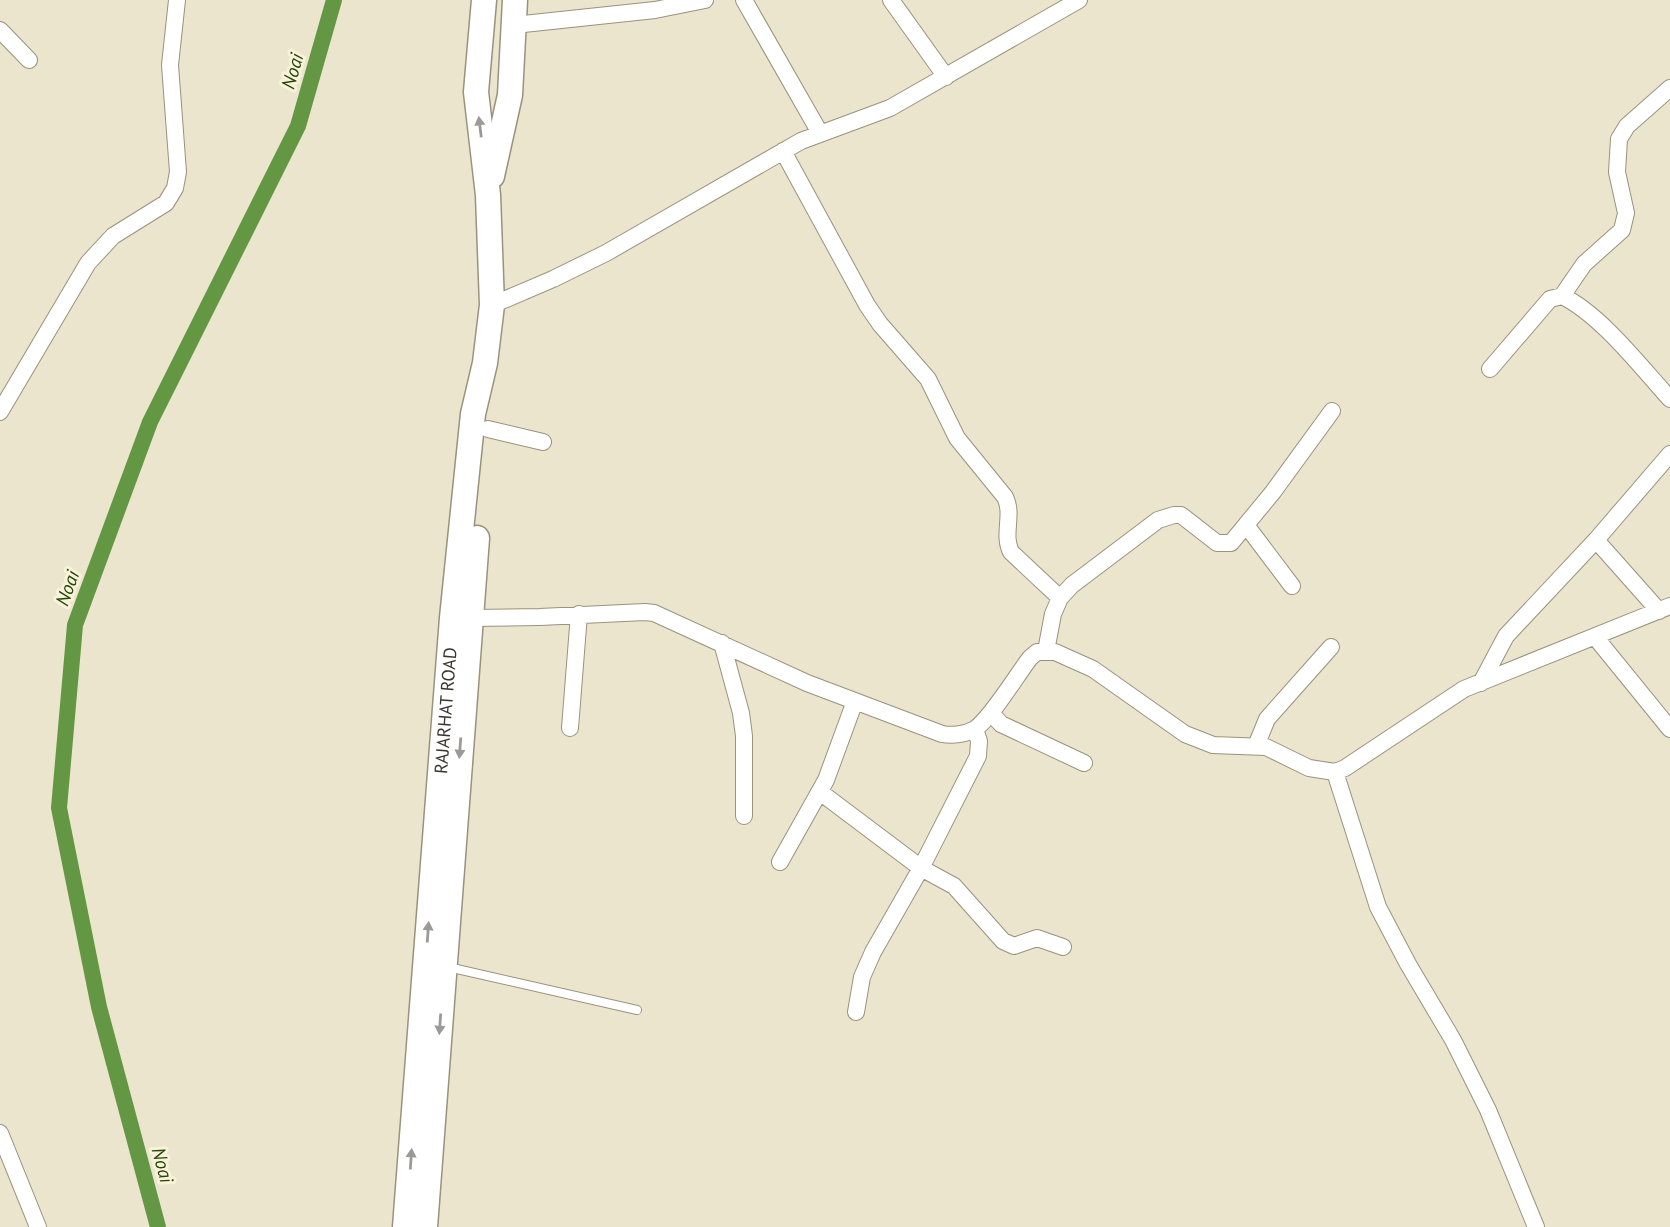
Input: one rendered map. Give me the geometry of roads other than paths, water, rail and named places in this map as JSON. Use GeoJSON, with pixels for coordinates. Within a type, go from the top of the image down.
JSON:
{"type":"FeatureCollection","features":[{"type":"Feature","properties":{"kind":"main road"},"geometry":{"type":"LineString","coordinates":[[484,0],[476,92],[488,195]]}},
{"type":"Feature","properties":{"kind":"main road"},"geometry":{"type":"LineString","coordinates":[[488,195],[510,95],[515,0]]}},
{"type":"Feature","properties":{"kind":"main road","name":"RAJARHAT ROAD"},"geometry":{"type":"LineString","coordinates":[[405,1227],[452,618],[473,414],[485,363],[492,305],[488,195]]}},
{"type":"Feature","properties":{"kind":"main road"},"geometry":{"type":"LineString","coordinates":[[425,1227],[470,618],[488,429],[485,363]]}},
{"type":"Feature","properties":{"kind":"street"},"geometry":{"type":"LineString","coordinates":[[0,412],[89,262],[113,236],[166,203],[175,188],[178,172],[170,65],[177,0]]}},
{"type":"Feature","properties":{"kind":"street"},"geometry":{"type":"LineString","coordinates":[[514,25],[655,10],[705,0]]}},
{"type":"Feature","properties":{"kind":"street"},"geometry":{"type":"LineString","coordinates":[[744,0],[820,133]]}},
{"type":"Feature","properties":{"kind":"street"},"geometry":{"type":"LineString","coordinates":[[891,0],[946,77]]}},
{"type":"Feature","properties":{"kind":"street"},"geometry":{"type":"LineString","coordinates":[[492,305],[606,253],[783,151],[820,133],[877,114],[1079,0]]}},
{"type":"Feature","properties":{"kind":"street"},"geometry":{"type":"LineString","coordinates":[[2,36],[29,60]]}},
{"type":"Feature","properties":{"kind":"street"},"geometry":{"type":"LineString","coordinates":[[1562,296],[1584,264],[1622,230],[1626,213],[1617,172],[1619,139],[1639,114],[1670,89]]}},
{"type":"Feature","properties":{"kind":"street"},"geometry":{"type":"LineString","coordinates":[[783,151],[867,304],[880,324],[928,379],[957,438],[1005,497],[1009,506],[1007,543],[1011,552],[1060,598]]}},
{"type":"Feature","properties":{"kind":"street"},"geometry":{"type":"LineString","coordinates":[[1490,369],[1549,299],[1562,296],[1571,300],[1608,332],[1670,399]]}},
{"type":"Feature","properties":{"kind":"street"},"geometry":{"type":"LineString","coordinates":[[1046,651],[1060,598],[1072,585],[1158,520],[1174,515],[1181,516],[1221,544],[1231,542],[1332,411]]}},
{"type":"Feature","properties":{"kind":"street"},"geometry":{"type":"LineString","coordinates":[[488,429],[543,442]]}},
{"type":"Feature","properties":{"kind":"street"},"geometry":{"type":"LineString","coordinates":[[1480,683],[1506,636],[1596,540],[1670,454]]}},
{"type":"Feature","properties":{"kind":"street"},"geometry":{"type":"LineString","coordinates":[[1246,525],[1292,586]]}},
{"type":"Feature","properties":{"kind":"street"},"geometry":{"type":"LineString","coordinates":[[470,618],[654,613],[807,683],[952,736],[975,729],[991,713],[1037,652],[1055,652],[1093,669],[1193,738],[1224,747],[1256,746],[1278,751],[1309,768],[1335,772],[1345,768],[1450,697],[1664,608],[1596,540]]}},
{"type":"Feature","properties":{"kind":"street"},"geometry":{"type":"LineString","coordinates":[[570,728],[579,614]]}},
{"type":"Feature","properties":{"kind":"street"},"geometry":{"type":"LineString","coordinates":[[1596,638],[1670,729]]}},
{"type":"Feature","properties":{"kind":"street"},"geometry":{"type":"LineString","coordinates":[[722,643],[741,713],[744,736],[744,816]]}},
{"type":"Feature","properties":{"kind":"street"},"geometry":{"type":"LineString","coordinates":[[1256,746],[1266,719],[1331,647]]}},
{"type":"Feature","properties":{"kind":"street"},"geometry":{"type":"LineString","coordinates":[[780,862],[820,792],[855,701]]}},
{"type":"Feature","properties":{"kind":"street"},"geometry":{"type":"LineString","coordinates":[[991,713],[1002,724],[1084,763]]}},
{"type":"Feature","properties":{"kind":"street"},"geometry":{"type":"LineString","coordinates":[[856,1012],[866,966],[921,868],[978,756],[979,741],[975,729]]}},
{"type":"Feature","properties":{"kind":"street"},"geometry":{"type":"LineString","coordinates":[[1335,772],[1378,907],[1453,1040],[1488,1110],[1536,1227]]}},
{"type":"Feature","properties":{"kind":"street"},"geometry":{"type":"LineString","coordinates":[[820,792],[921,868],[954,886],[1009,945],[1014,946],[1037,938],[1063,947]]}},
{"type":"Feature","properties":{"kind":"street"},"geometry":{"type":"LineString","coordinates":[[0,1133],[38,1227]]}},
{"type":"Feature","properties":{"kind":"lane"},"geometry":{"type":"LineString","coordinates":[[444,966],[637,1010]]}},
{"type":"Feature","properties":{"kind":"waterway","name":"Noai"},"geometry":{"type":"LineString","coordinates":[[158,1227],[99,1007],[59,808],[75,625],[150,422],[298,126],[334,0]]}}]}
